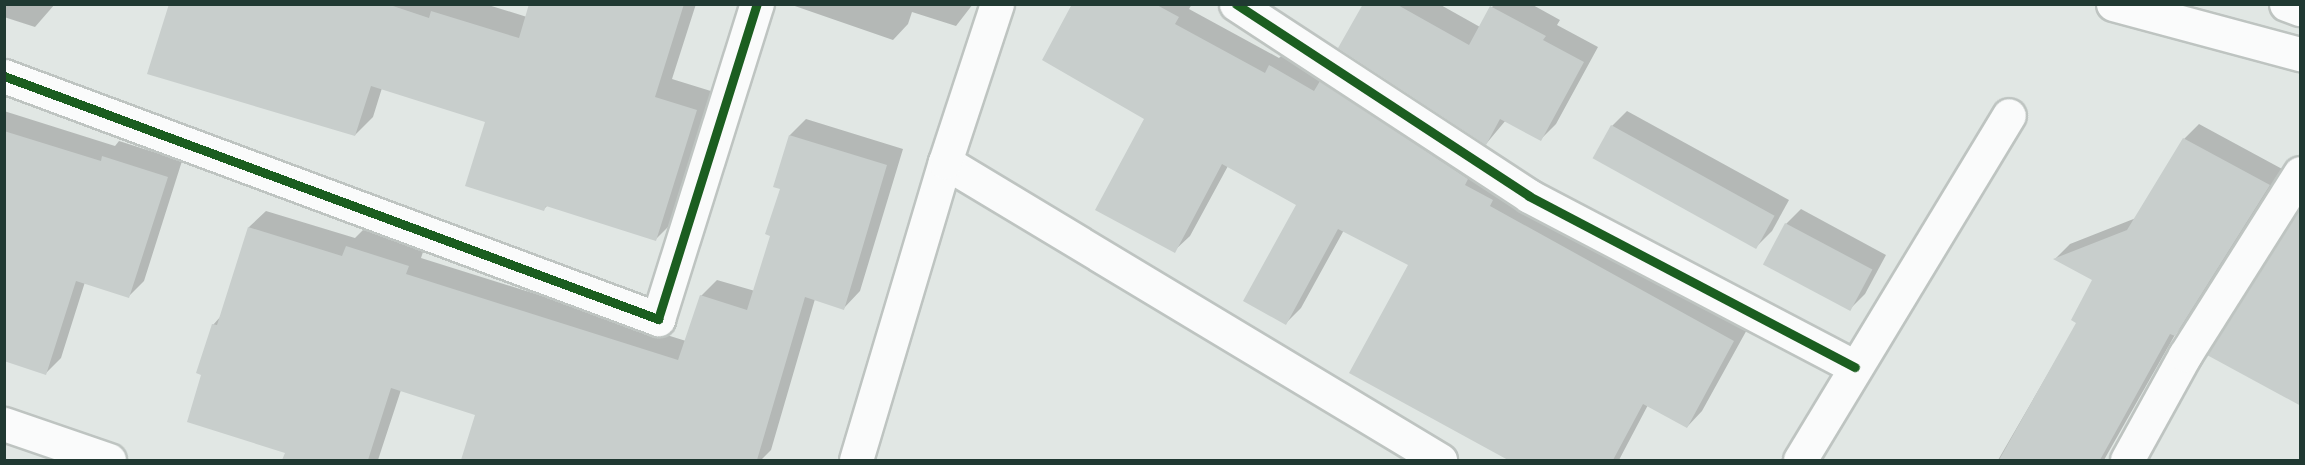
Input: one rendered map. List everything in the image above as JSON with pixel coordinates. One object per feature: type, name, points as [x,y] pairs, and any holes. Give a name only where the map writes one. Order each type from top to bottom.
[{"type":"street","points":[[4,76],[658,319],[757,4]]},
{"type":"street","points":[[856,460],[945,162],[998,4]]},
{"type":"street","points":[[1236,4],[1529,196],[1855,367]]},
{"type":"street","points":[[2114,4],[2301,54]]},
{"type":"street","points":[[2286,4],[2301,9]]},
{"type":"street","points":[[1800,460],[2009,115]]},
{"type":"street","points":[[945,162],[1440,460]]},
{"type":"street","points":[[2127,460],[2185,355],[2301,173]]},
{"type":"street","points":[[4,424],[56,452],[109,460]]},
{"type":"building","points":[[169,4],[387,4],[429,18],[431,11],[519,38],[529,4],[684,4],[655,97],[697,110],[656,241],[546,206],[544,211],[465,186],[485,122],[371,86],[355,136],[147,74]]},
{"type":"building","points":[[1072,4],[1155,4],[1179,17],[1175,24],[1265,73],[1269,65],[1314,91],[1320,81],[1468,179],[1465,185],[1493,200],[1490,206],[1734,341],[1687,428],[1643,404],[1613,460],[1508,460],[1349,373],[1408,265],[1338,229],[1286,325],[1243,301],[1296,205],[1222,164],[1175,253],[1095,210],[1144,119],[1042,60]]},
{"type":"building","points":[[1363,4],[1396,4],[1469,45],[1490,6],[1546,36],[1543,40],[1584,62],[1541,141],[1500,119],[1486,145],[1338,48]]},
{"type":"building","points":[[1611,125],[1775,216],[1756,249],[1593,158]]},
{"type":"building","points":[[4,131],[101,161],[102,156],[168,177],[129,298],[76,281],[46,375],[4,361]]},
{"type":"building","points":[[789,135],[887,165],[844,310],[805,297],[757,460],[461,460],[475,415],[391,388],[368,460],[282,460],[285,453],[187,422],[201,375],[196,373],[212,324],[217,325],[248,227],[342,256],[346,246],[409,266],[406,274],[678,360],[700,295],[747,310],[770,236],[765,234],[780,189],[773,187]]},
{"type":"building","points":[[2183,138],[2270,185],[2175,336],[2170,334],[2100,460],[1999,460],[2076,323],[2071,320],[2092,280],[2053,259],[2127,230]]},
{"type":"building","points":[[2301,207],[2301,406],[2207,355]]},
{"type":"building","points":[[1785,223],[1872,269],[1850,311],[1763,264]]},
{"type":"cycle path","points":[[4,76],[658,319],[757,4]]},
{"type":"cycle path","points":[[1236,4],[1529,196],[1855,367]]}]
